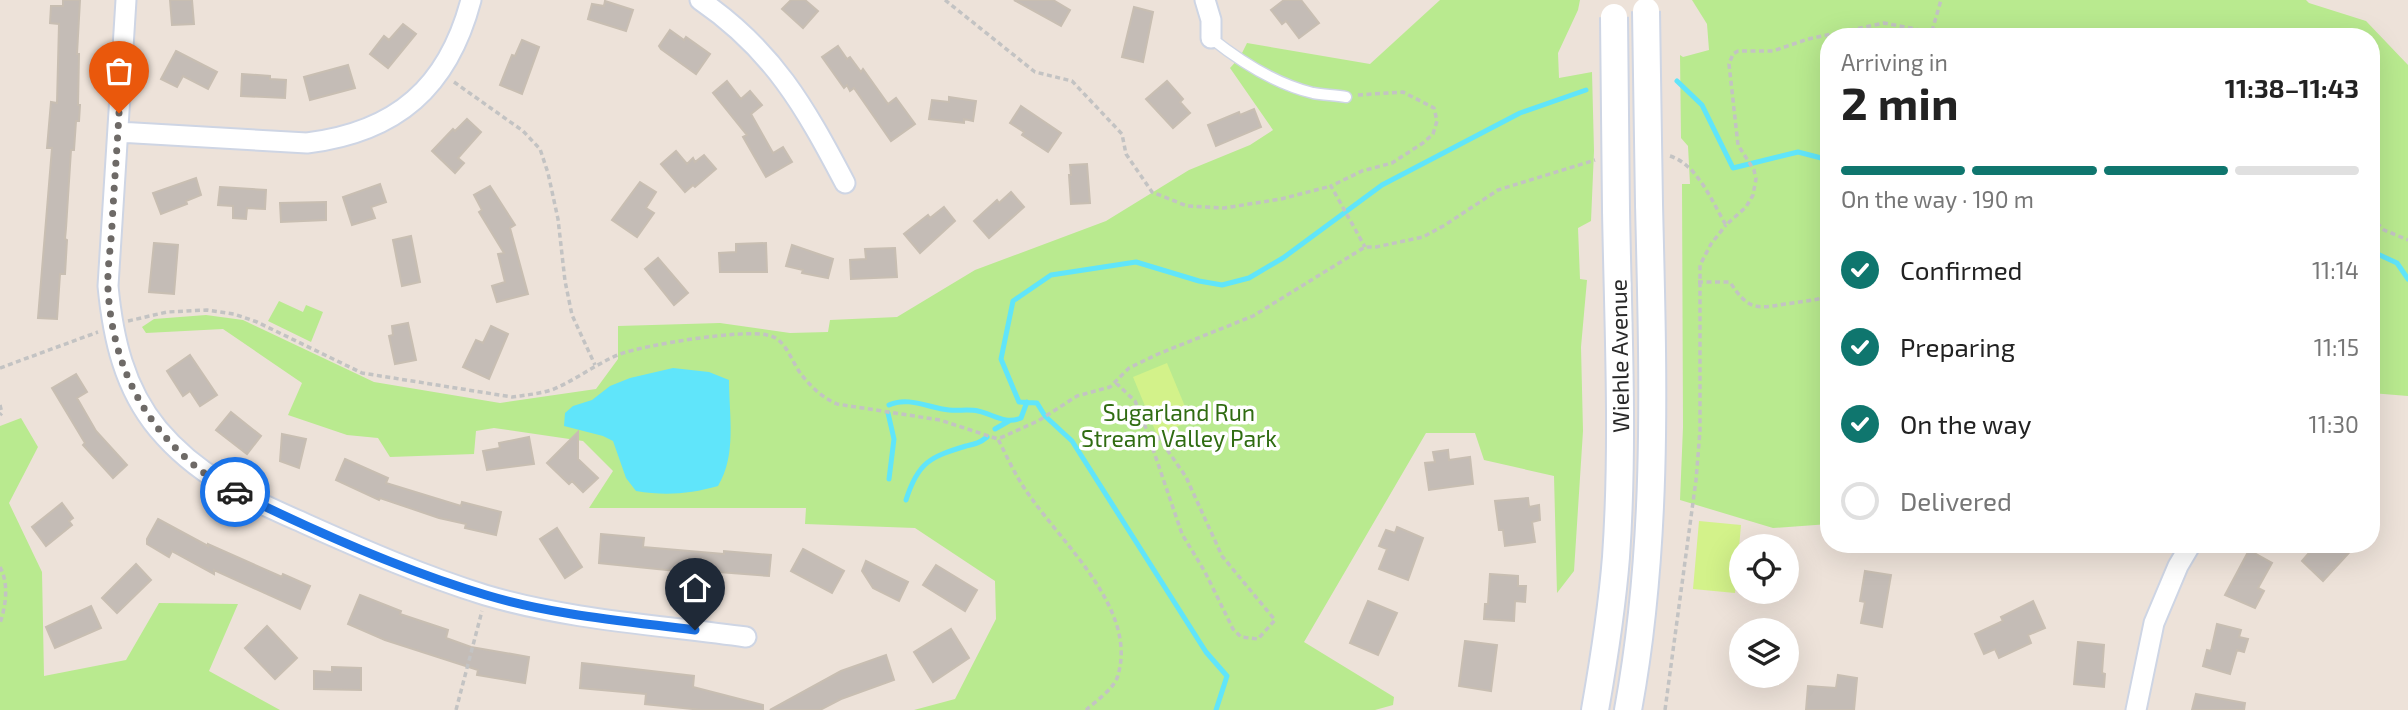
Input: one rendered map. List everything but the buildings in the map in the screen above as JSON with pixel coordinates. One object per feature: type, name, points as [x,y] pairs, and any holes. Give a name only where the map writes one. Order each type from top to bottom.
[{"type":"main road","name":"Wiehle Avenue","points":[[1628,710],[1641,628],[1652,491],[1646,6]]},
{"type":"main road","name":"Wiehle Avenue","points":[[1595,710],[1611,607],[1618,514],[1620,416],[1614,9]]},
{"type":"street","points":[[126,0],[108,286],[117,350],[126,375],[157,427],[179,452],[202,472],[246,498],[418,572],[486,595],[567,613],[746,637]]},
{"type":"street","points":[[118,132],[307,143],[362,132],[397,113],[426,89],[454,50],[471,0]]},
{"type":"street","points":[[700,0],[745,35],[772,63],[807,112],[845,183]]},
{"type":"street","points":[[1205,0],[1211,20],[1211,38]]},
{"type":"street","points":[[2136,710],[2154,622],[2186,553]]},
{"type":"lane","points":[[1211,38],[1242,62],[1280,80],[1313,93],[1346,97]]},
{"type":"path","points":[[945,0],[1035,72],[1072,81],[1122,134],[1126,154],[1152,192],[1187,206],[1224,208],[1281,199],[1331,186],[1362,171],[1392,163],[1433,134],[1437,121],[1434,108],[1403,92],[1346,97]]},
{"type":"path","points":[[1933,28],[1941,0]]},
{"type":"path","points":[[1860,28],[1884,23],[1914,28]]},
{"type":"path","points":[[1665,710],[1696,480],[1700,431],[1700,265],[1712,244],[1754,195],[1756,179],[1754,170],[1738,145],[1729,64],[1733,54],[1738,51],[1773,51],[1820,36]]},
{"type":"path","points":[[440,72],[523,131],[540,149],[558,219],[572,315],[596,365]]},
{"type":"path","points":[[1665,154],[1690,167],[1726,226]]},
{"type":"path","points":[[0,368],[113,326],[167,312],[207,310],[234,314],[257,323],[362,373],[512,397],[555,388],[623,353],[738,334],[769,335],[779,341],[800,373],[824,398],[837,404],[940,421],[998,439],[1038,421],[1077,396],[1110,387],[1129,368],[1158,354],[1254,316],[1365,247],[1423,237],[1498,190],[1602,158]]},
{"type":"path","points":[[1331,186],[1365,247]]},
{"type":"path","points":[[2380,226],[2408,240]]},
{"type":"path","points":[[1698,282],[1730,282],[1741,297],[1758,307],[1773,308],[1820,299]]},
{"type":"path","points":[[1116,382],[1135,401],[1182,534],[1205,572],[1233,629],[1241,637],[1258,639],[1275,620],[1222,556],[1186,477],[1157,435],[1147,431]]},
{"type":"path","points":[[0,405],[0,415]]},
{"type":"path","points":[[998,439],[1030,497],[1100,589],[1119,628],[1121,652],[1118,677],[1086,710]]},
{"type":"path","points":[[0,567],[5,575],[5,609],[0,623]]},
{"type":"path","points":[[456,710],[486,595]]},
{"type":"green space","name":"Sugarland Run Stream Valley Park","points":[[1440,0],[1580,0],[1558,53],[1559,78],[1592,72],[1594,151],[1591,221],[1578,228],[1580,279],[1587,280],[1581,347],[1583,431],[1574,571],[1557,593],[1554,476],[1484,460],[1475,433],[1426,433],[1304,642],[1394,697],[1393,705],[1375,710],[914,710],[955,699],[996,619],[995,581],[915,528],[805,524],[806,508],[589,508],[613,471],[583,441],[494,428],[476,431],[474,454],[390,457],[378,438],[347,435],[288,415],[302,383],[223,329],[146,333],[142,327],[154,319],[206,315],[243,320],[374,382],[500,403],[596,389],[618,359],[618,326],[720,323],[790,333],[828,332],[830,320],[897,317],[975,270],[1106,221],[1189,170],[1250,145],[1273,130],[1230,68],[1247,43],[1370,64]]},
{"type":"green space","points":[[1692,0],[2306,0],[2366,21],[2373,28],[1820,28],[1820,525],[1773,528],[1680,500],[1683,427],[1682,184],[1690,184],[1688,146],[1681,138],[1680,55],[1683,57],[1709,50],[1707,24]]},
{"type":"green space","points":[[2380,36],[2408,65],[2408,396],[2380,394]]},
{"type":"green space","points":[[279,301],[303,312],[306,305],[323,312],[311,342],[268,321]]},
{"type":"green space","points":[[1167,363],[1191,421],[1157,435],[1133,377]]},
{"type":"green space","points":[[21,418],[38,447],[9,503],[42,572],[44,676],[126,660],[159,603],[238,604],[209,671],[280,710],[0,710],[0,426]]},
{"type":"green space","points":[[1699,521],[1741,525],[1740,534],[1729,534],[1729,592],[1693,589]]},
{"type":"water","points":[[673,368],[709,372],[729,380],[731,434],[728,461],[718,486],[667,494],[636,491],[626,478],[613,441],[564,426],[565,413],[573,406],[592,400],[610,386],[630,378]]},
{"type":"waterway","points":[[1677,81],[1702,105],[1733,168],[1798,152],[1820,158]]},
{"type":"waterway","points":[[1216,710],[1227,676],[1206,652],[1072,441],[1045,416],[1037,403],[1019,402],[1001,359],[1013,301],[1051,275],[1136,262],[1222,285],[1249,278],[1283,258],[1382,185],[1520,113],[1586,90]]},
{"type":"waterway","points":[[2380,255],[2397,263],[2408,279]]},
{"type":"waterway","points":[[889,405],[911,402],[949,410],[978,411],[1015,420],[1021,418],[1027,402]]},
{"type":"waterway","points":[[888,413],[894,439],[889,479]]},
{"type":"waterway","points":[[995,429],[1009,421]]},
{"type":"waterway","points":[[906,500],[915,477],[927,463],[987,437]]},
{"type":"way so far","points":[[119,113],[108,286],[117,350],[126,375],[157,427],[179,452],[202,472],[235,492]]},
{"type":"route","points":[[235,492],[354,546],[418,572],[486,595],[567,613],[695,630]]}]
